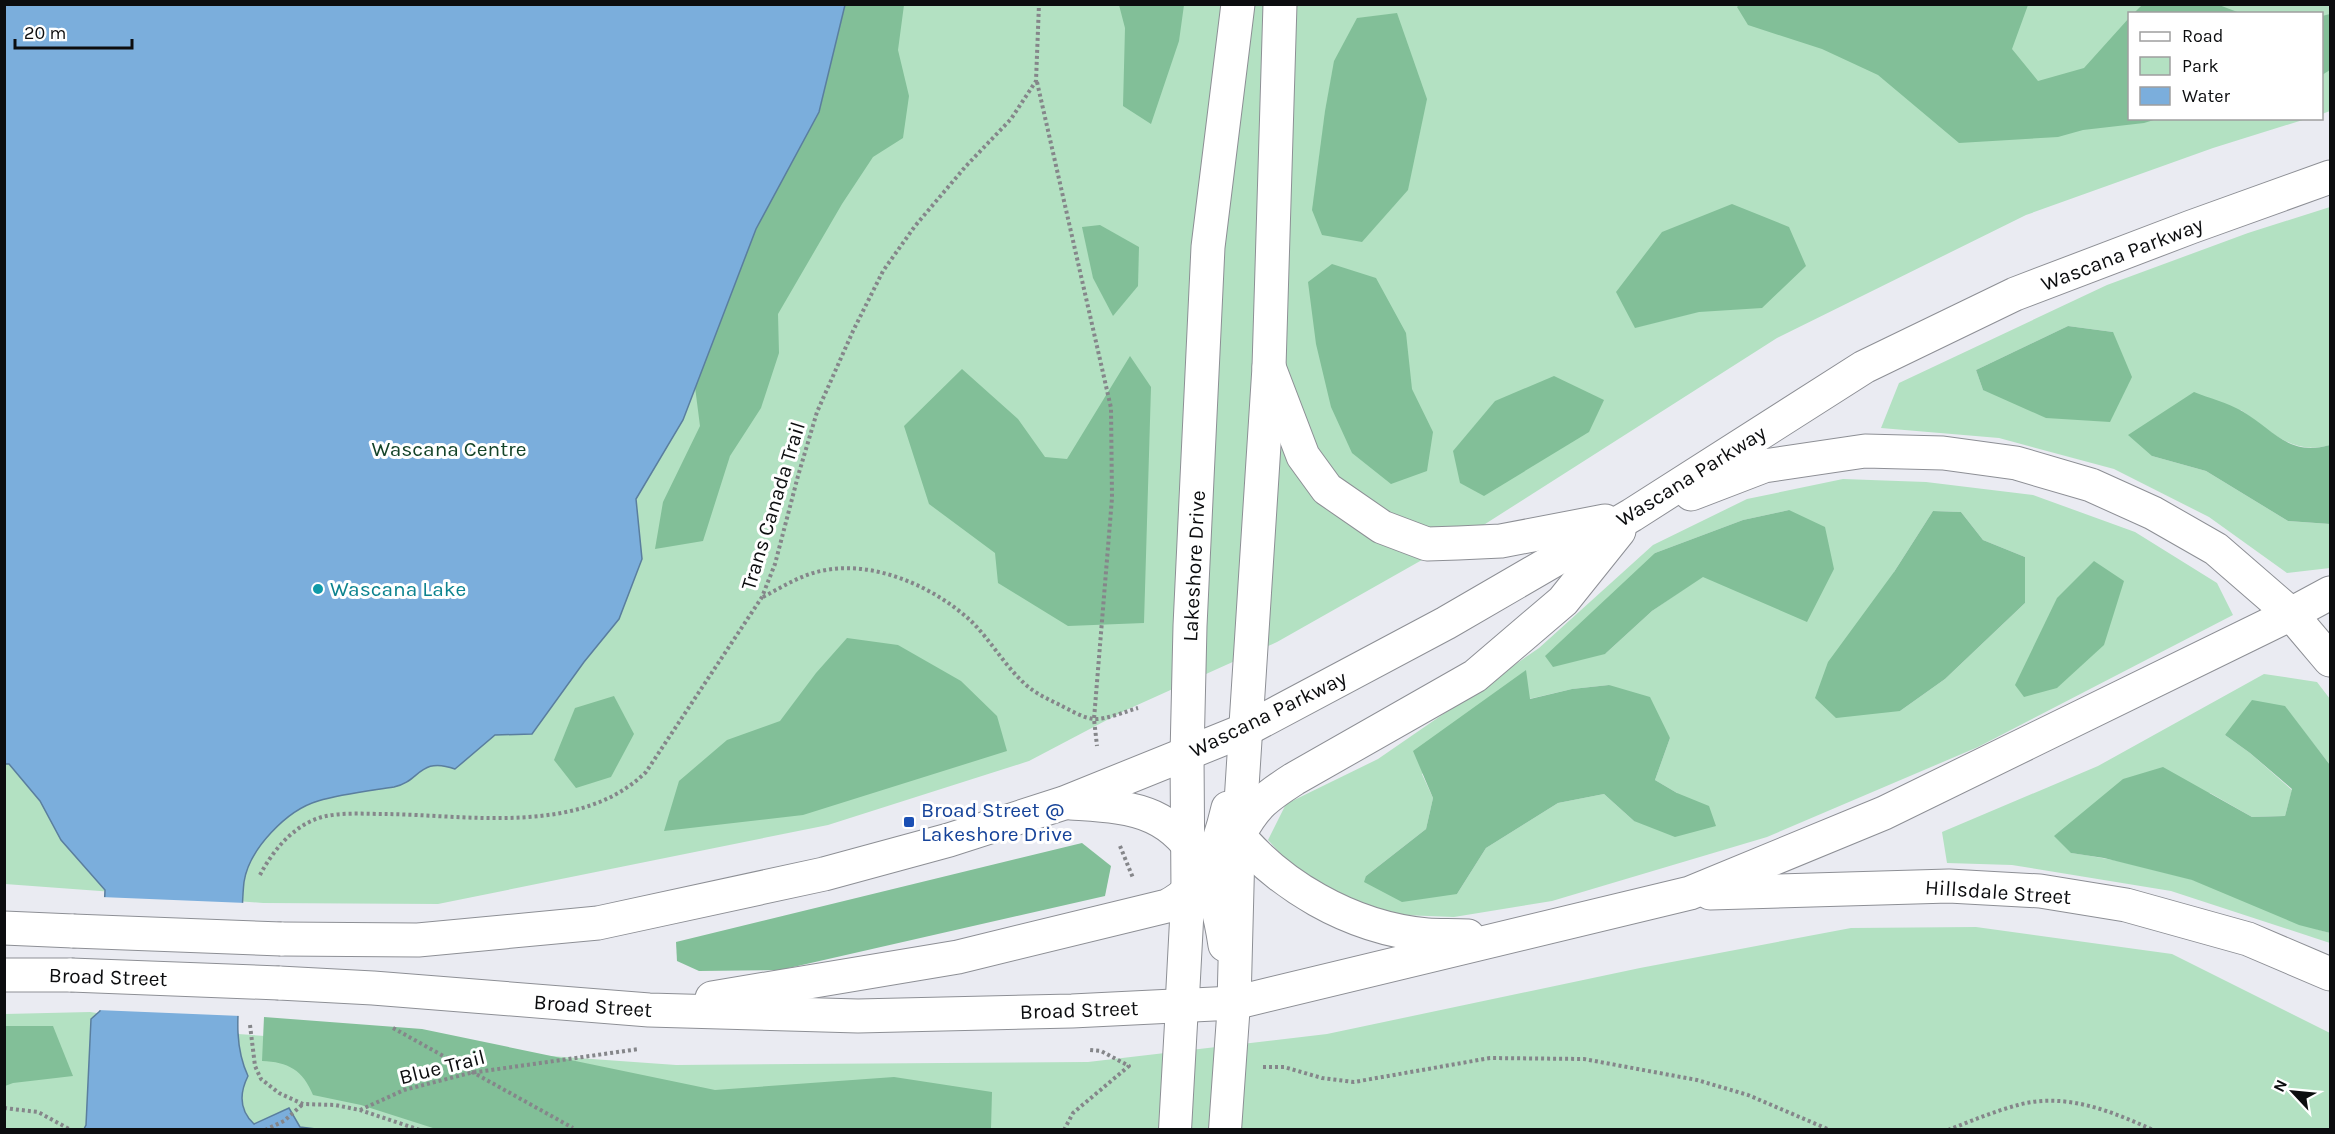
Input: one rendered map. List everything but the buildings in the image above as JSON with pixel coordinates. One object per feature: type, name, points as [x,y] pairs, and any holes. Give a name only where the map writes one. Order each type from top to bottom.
[{"type":"main road","name":"Lakeshore Drive","points":[[1202,887],[1188,843],[1187,755],[1190,626],[1208,247],[1238,4]]},
{"type":"main road","points":[[1234,1003],[1232,828],[1245,730],[1269,367],[1280,4]]},
{"type":"main road","name":"Wascana Parkway","points":[[1064,803],[1245,730],[1446,623],[1632,515],[1864,367],[2004,299],[2191,227],[2331,177]]},
{"type":"main road","points":[[1269,367],[1303,456],[1327,489],[1382,527],[1427,543],[1501,541],[1632,515],[1764,466],[1865,451],[1943,453],[2016,463],[2091,485],[2152,513],[2216,549],[2291,614],[2331,660]]},
{"type":"main road","points":[[1632,515],[1563,601],[1475,676],[1294,779],[1265,798],[1232,828],[1202,887],[1195,946],[1182,1006],[1234,1003],[1690,893],[1884,813],[2331,593]]},
{"type":"main road","points":[[1187,755],[1205,790],[1232,828],[1266,864],[1300,890],[1341,911],[1386,927],[1426,935],[1510,937]]},
{"type":"main road","points":[[4,928],[281,939],[418,940],[598,923],[824,874],[949,840],[1064,803],[1112,806],[1153,817],[1175,831],[1188,843]]},
{"type":"main road","name":"Hillsdale Street","points":[[1690,893],[1949,886],[2040,891],[2126,905],[2248,939],[2331,974]]},
{"type":"main road","points":[[1202,887],[1222,928],[1234,1003]]},
{"type":"main road","points":[[649,1011],[745,992],[958,957],[1167,906],[1202,887]]},
{"type":"main road","name":"Broad Street","points":[[4,975],[71,975],[373,988],[649,1011],[858,1016],[1182,1006]]},
{"type":"street","points":[[1225,1130],[1234,1003]]},
{"type":"street","points":[[1175,1130],[1182,1006]]},
{"type":"path","points":[[1039,4],[1036,81],[1111,408],[1112,498],[1094,719],[1097,746]]},
{"type":"path","name":"Trans Canada Trail","points":[[260,875],[270,857],[285,840],[302,826],[322,817],[357,814],[484,818],[547,814],[584,808],[619,794],[635,783],[657,758],[762,597],[775,564],[798,476],[818,412],[853,330],[883,272],[915,226],[1011,118],[1036,81]]},
{"type":"path","points":[[762,597],[795,580],[822,570],[871,570],[895,576],[915,584],[946,602],[972,622],[1024,684],[1040,695],[1094,719],[1138,708]]},
{"type":"path","points":[[1119,843],[1134,881]]},
{"type":"path","points":[[373,988],[380,1021],[470,1073],[531,1103],[571,1129],[616,1130]]},
{"type":"path","points":[[250,1025],[252,1053],[261,1079],[279,1093],[303,1104],[335,1105],[360,1110],[420,1130]]},
{"type":"path","name":"Blue Trail","points":[[360,1110],[404,1090],[470,1073],[636,1048]]},
{"type":"path","points":[[1262,1066],[1284,1067],[1322,1078],[1354,1082],[1490,1058],[1584,1059],[1697,1080],[1748,1095],[1830,1130]]},
{"type":"path","points":[[1064,1130],[1073,1113],[1129,1066]]},
{"type":"path","points":[[1948,1130],[2020,1104],[2053,1100],[2079,1103],[2117,1114],[2153,1130]]},
{"type":"path","points":[[265,1130],[284,1121],[303,1104]]},
{"type":"path","points":[[4,1108],[38,1112],[71,1129]]},
{"type":"green space","name":"Wascana Centre","points":[[2330,4],[2330,111],[2323,114],[2323,12],[2128,12],[2128,120],[2303,120],[2213,148],[2026,215],[1777,338],[1482,526],[1277,642],[1124,711],[1029,761],[828,825],[438,904],[263,903],[5,884],[4,5]]},
{"type":"green space","points":[[845,5],[904,5],[898,50],[909,96],[903,138],[873,157],[842,204],[778,314],[779,353],[761,408],[730,456],[703,541],[655,549],[663,502],[700,426],[695,387],[756,229],[819,112]]},
{"type":"green space","points":[[1119,5],[1184,5],[1179,41],[1151,124],[1123,106],[1125,28]]},
{"type":"green space","points":[[1739,5],[2028,5],[2012,49],[2038,81],[2084,68],[2128,19],[2128,120],[2154,120],[2083,130],[2058,137],[1959,143],[1878,75],[1822,49],[1748,25],[1737,7]]},
{"type":"green space","points":[[2219,5],[2237,12],[2135,12],[2141,6]]},
{"type":"green space","points":[[1397,13],[1427,99],[1408,190],[1362,242],[1322,235],[1312,210],[1334,61],[1357,18]]},
{"type":"green space","points":[[2330,14],[2330,70],[2323,74],[2323,16]]},
{"type":"green space","points":[[1732,204],[1789,227],[1806,266],[1762,308],[1699,312],[1635,328],[1616,292],[1662,232]]},
{"type":"green space","points":[[2330,207],[2330,445],[2317,448],[2305,447],[2282,440],[2241,410],[2152,456],[2206,471],[2288,521],[2330,524],[2330,568],[2287,573],[2209,517],[2114,469],[1999,438],[1881,428],[1899,383],[2107,285],[2248,233]],"holes":[[[2068,326],[2113,332],[1983,390],[1976,370]]]},
{"type":"green space","points":[[1100,225],[1139,247],[1138,286],[1113,316],[1093,278],[1082,227]]},
{"type":"green space","points":[[1332,264],[1376,278],[1406,333],[1412,389],[1433,432],[1427,471],[1391,484],[1352,453],[1331,407],[1316,344],[1308,282]]},
{"type":"green space","points":[[2068,326],[2113,332],[2132,377],[2110,422],[2046,418],[1983,390],[1976,370]]},
{"type":"green space","points":[[1130,356],[1151,387],[1144,623],[1068,626],[998,583],[995,553],[929,504],[904,426],[962,369],[1018,419],[1045,457],[1067,459]]},
{"type":"green space","points":[[1554,376],[1604,400],[1589,432],[1484,496],[1460,483],[1453,451],[1495,401]]},
{"type":"green space","points":[[2194,392],[2242,411],[2293,445],[2316,448],[2330,445],[2330,524],[2288,521],[2206,471],[2152,456],[2128,435]]},
{"type":"green space","points":[[1843,479],[1926,482],[2033,495],[2135,532],[2217,583],[2233,615],[1978,747],[1767,837],[1552,901],[1454,917],[1377,914],[1311,886],[1268,840],[1286,804],[1378,759],[1539,648],[1653,545],[1747,499]],"holes":[[[1789,510],[1745,594],[1703,576],[1652,611],[1605,654],[1655,553],[1743,520]],[[1933,511],[1961,512],[1983,540],[2025,557],[2025,603],[1945,679],[1900,711],[1894,572]],[[1525,671],[1529,699],[1572,689],[1609,685],[1670,738],[1655,780],[1677,793],[1634,821],[1604,794],[1558,803],[1486,848],[1457,894],[1366,876],[1426,829],[1433,798],[1422,774]]]},
{"type":"green space","points":[[1789,510],[1825,527],[1834,569],[1807,622],[1703,577],[1652,611],[1605,654],[1553,667],[1545,656],[1655,553],[1743,520]]},
{"type":"green space","points":[[1933,511],[1961,512],[1983,540],[2025,557],[2025,603],[1945,679],[1900,711],[1836,718],[1815,698],[1828,662],[1894,572]]},
{"type":"green space","points":[[2094,561],[2124,581],[2104,645],[2057,688],[2024,697],[2015,685],[2057,598]]},
{"type":"green space","points":[[847,638],[898,645],[961,681],[997,716],[1007,751],[803,815],[664,831],[679,781],[727,740],[780,721],[816,673]]},
{"type":"green space","points":[[1526,670],[1530,699],[1572,689],[1609,685],[1650,697],[1670,738],[1655,780],[1677,793],[1709,806],[1716,826],[1675,837],[1634,821],[1604,794],[1558,803],[1486,848],[1457,894],[1402,902],[1364,882],[1366,876],[1426,829],[1433,798],[1413,751]]},
{"type":"green space","points":[[2264,674],[2317,682],[2330,699],[2330,765],[2284,706],[2225,735],[2250,753],[2292,790],[2285,816],[2252,817],[2210,793],[2071,853],[2133,864],[2193,880],[2312,928],[2330,933],[2330,943],[2171,891],[2012,865],[1947,863],[1942,832],[2098,766]]},
{"type":"green space","points":[[614,696],[634,734],[611,777],[576,788],[554,760],[575,708]]},
{"type":"green space","points":[[2252,700],[2285,706],[2330,765],[2330,933],[2299,925],[2192,880],[2104,858],[2071,853],[2054,836],[2123,779],[2163,767],[2252,817],[2285,816],[2292,789],[2225,735]]},
{"type":"green space","points":[[1082,843],[1111,866],[1105,896],[780,970],[699,971],[677,961],[676,942]]},
{"type":"green space","points":[[1976,927],[2172,954],[2330,1033],[2330,1130],[5,1130],[5,1014],[90,1012],[238,1034],[676,1065],[1088,1062],[1327,1034],[1640,968],[1851,928]]},
{"type":"green space","points":[[264,1017],[422,1029],[715,1090],[894,1077],[992,1092],[991,1129],[436,1129],[361,1105],[313,1095],[304,1079],[294,1069],[280,1063],[262,1061]]},
{"type":"green space","points":[[5,1026],[53,1026],[73,1076],[13,1083],[5,1086]]},
{"type":"water","name":"Wascana Lake","points":[[5,5],[845,5],[819,112],[756,229],[683,420],[636,499],[642,559],[619,619],[584,662],[532,734],[495,735],[455,769],[434,766],[394,787],[336,796],[306,806],[271,832],[261,844],[247,869],[242,903],[238,1023],[240,1050],[248,1076],[242,1095],[243,1107],[254,1124],[289,1108],[300,1127],[316,1129],[84,1129],[91,1019],[100,1011],[105,890],[61,840],[40,801],[9,764],[5,764]]},
{"type":"pier","points":[[101,897],[246,903],[241,1016],[97,1010]]},
{"type":"place","name":"Wascana Lake","points":[[318,589]]},
{"type":"place","name":"Broad Street @ Lakeshore Drive","points":[[909,822]]}]
